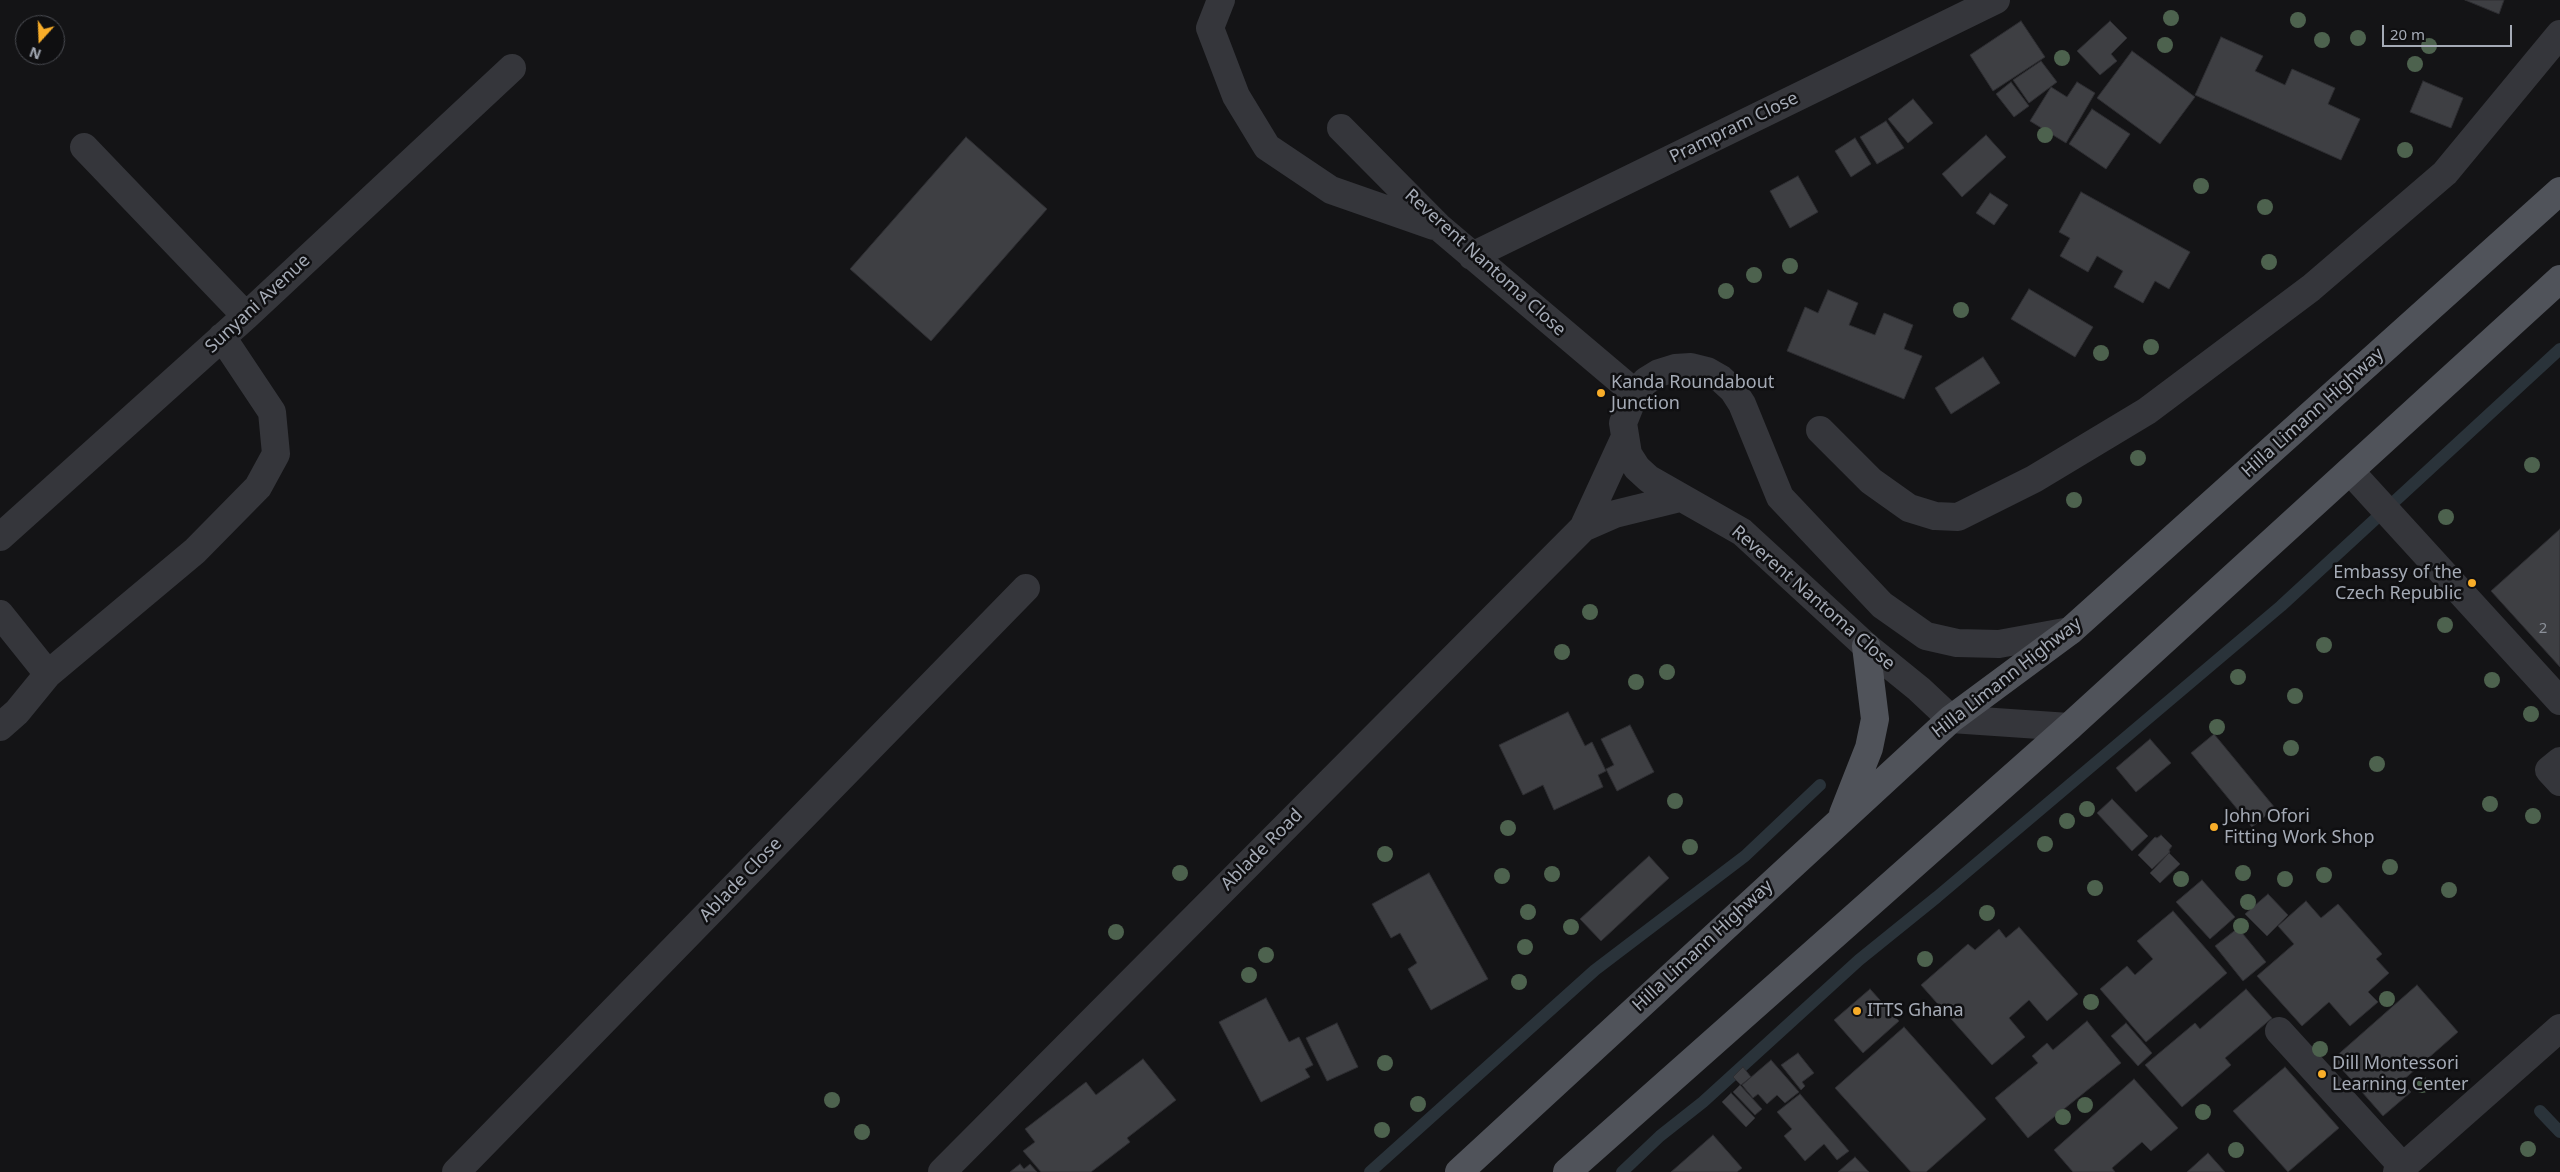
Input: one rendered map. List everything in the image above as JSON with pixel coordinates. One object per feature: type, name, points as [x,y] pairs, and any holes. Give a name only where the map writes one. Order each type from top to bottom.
[{"type":"main road","name":"Hilla Limann Highway","points":[[1459,1172],[1951,719],[2070,631],[2560,190]]},
{"type":"main road","points":[[1567,1172],[2068,727],[2560,279]]},
{"type":"main road","points":[[1842,818],[1868,748],[1875,718],[1866,646]]},
{"type":"street","points":[[1221,0],[1210,28],[1236,96],[1268,147],[1331,190],[1440,228]]},
{"type":"street","name":"Prampram Close","points":[[1472,256],[1996,0]]},
{"type":"street","points":[[1820,430],[1871,481],[1908,508],[1935,516],[1958,516],[2034,479],[2147,411],[2312,288],[2445,173],[2560,34]]},
{"type":"street","name":"Sunyani Avenue","points":[[0,536],[246,316],[512,68]]},
{"type":"street","name":"Reverent Nantoma Close","points":[[1342,128],[1440,228],[1635,393]]},
{"type":"street","points":[[84,147],[246,316]]},
{"type":"street","points":[[0,727],[17,712],[48,674],[195,551],[258,486],[276,454],[272,412],[222,337]]},
{"type":"street","name":"Reverent Nantoma Close","points":[[1951,719],[1919,689],[1866,646],[1742,532],[1680,498],[1649,479],[1637,468],[1628,454],[1624,439],[1623,423],[1635,393],[1646,381],[1659,373],[1675,368],[1707,371],[1721,379],[1733,390],[1742,404],[1780,497],[1882,605],[1926,636],[1957,643],[1999,644],[2070,631]]},
{"type":"street","name":"Ablade Road","points":[[942,1172],[1583,528],[1624,439]]},
{"type":"street","points":[[2350,471],[2560,701]]},
{"type":"street","name":"Ablade Road","points":[[1583,528],[1616,514],[1680,498]]},
{"type":"street","name":"Ablade Close","points":[[456,1172],[1026,588]]},
{"type":"street","points":[[0,614],[48,674]]},
{"type":"street","points":[[1951,719],[2068,727]]},
{"type":"street","points":[[2560,760],[2549,770],[2560,782]]},
{"type":"street","points":[[2279,1031],[2400,1169],[2560,1028]]},
{"type":"building","points":[[2465,0],[2504,0],[2499,14]]},
{"type":"building","points":[[2021,21],[2045,57],[1993,91],[1970,55]]},
{"type":"building","points":[[2110,21],[2127,38],[2111,54],[2117,61],[2100,75],[2077,51]]},
{"type":"building","points":[[2221,37],[2263,56],[2255,71],[2285,85],[2292,69],[2335,88],[2328,104],[2360,119],[2341,160],[2195,95]]},
{"type":"building","points":[[2132,51],[2195,97],[2160,144],[2097,98]]},
{"type":"building","points":[[2041,61],[2057,82],[2029,103],[2013,80]]},
{"type":"building","points":[[2423,81],[2463,98],[2451,128],[2410,112]]},
{"type":"building","points":[[2011,82],[2029,106],[2014,117],[1996,94]]},
{"type":"building","points":[[2077,82],[2095,93],[2066,143],[2030,121],[2051,87],[2067,97]]},
{"type":"building","points":[[1913,99],[1933,123],[1908,143],[1888,119]]},
{"type":"building","points":[[2092,109],[2130,134],[2106,169],[2069,144]]},
{"type":"building","points":[[1886,121],[1904,148],[1877,164],[1860,137]]},
{"type":"building","points":[[1986,135],[2006,157],[1962,197],[1942,174]]},
{"type":"building","points":[[966,137],[1047,209],[931,341],[850,269]]},
{"type":"building","points":[[1855,138],[1871,164],[1851,177],[1835,151]]},
{"type":"building","points":[[1798,176],[1818,212],[1790,228],[1770,191]]},
{"type":"building","points":[[2081,192],[2190,252],[2169,289],[2155,281],[2143,303],[2114,287],[2123,271],[2097,256],[2088,272],[2060,256],[2070,238],[2059,232]]},
{"type":"building","points":[[1990,193],[2008,205],[1994,225],[1976,213]]},
{"type":"building","points":[[2029,289],[2093,327],[2075,357],[2011,319]]},
{"type":"building","points":[[1828,290],[1858,303],[1849,325],[1875,335],[1884,313],[1913,325],[1904,349],[1922,356],[1904,399],[1787,351],[1805,307],[1818,313]]},
{"type":"building","points":[[1983,357],[2000,383],[1951,414],[1935,388]]},
{"type":"building","points":[[2560,529],[2560,667],[2491,591]]},
{"type":"building","points":[[1568,712],[1585,746],[1592,742],[1606,771],[1598,775],[1603,787],[1554,810],[1543,785],[1523,795],[1499,745]]},
{"type":"building","points":[[1630,725],[1654,772],[1617,791],[1606,769],[1614,765],[1601,739]]},
{"type":"building","points":[[2214,734],[2275,808],[2252,827],[2191,753]]},
{"type":"building","points":[[2150,739],[2171,763],[2136,792],[2116,768]]},
{"type":"building","points":[[2112,799],[2148,836],[2132,851],[2097,813]]},
{"type":"building","points":[[2161,835],[2172,846],[2169,850],[2170,852],[2152,869],[2138,855],[2155,837],[2157,838]]},
{"type":"building","points":[[2169,853],[2180,864],[2160,883],[2150,873]]},
{"type":"building","points":[[1649,856],[1669,878],[1601,941],[1580,919]]},
{"type":"building","points":[[1429,873],[1488,979],[1431,1010],[1408,969],[1417,963],[1400,933],[1391,938],[1372,904]]},
{"type":"building","points":[[2202,880],[2235,917],[2210,939],[2176,902]]},
{"type":"building","points":[[2268,894],[2288,915],[2267,936],[2245,914]]},
{"type":"building","points":[[2306,901],[2321,918],[2338,904],[2382,954],[2376,959],[2389,973],[2368,992],[2378,1002],[2350,1026],[2329,1002],[2302,1026],[2257,976],[2294,944],[2278,926]]},
{"type":"building","points":[[2173,911],[2227,973],[2146,1042],[2100,989],[2127,966],[2135,975],[2153,959],[2137,941]]},
{"type":"building","points":[[2019,927],[2078,994],[2047,1021],[2029,1000],[2009,1018],[2025,1037],[1992,1065],[1921,985],[1968,944],[1975,950],[1999,929],[2006,938]]},
{"type":"building","points":[[2238,928],[2266,962],[2243,981],[2215,946]]},
{"type":"building","points":[[2417,985],[2458,1032],[2401,1082],[2411,1092],[2383,1116],[2333,1059]]},
{"type":"building","points":[[1870,989],[1899,1021],[1863,1053],[1834,1020]]},
{"type":"building","points":[[2246,989],[2272,1018],[2225,1058],[2231,1065],[2182,1107],[2145,1065],[2195,1023],[2200,1029]]},
{"type":"building","points":[[1266,998],[1289,1042],[1299,1037],[1313,1065],[1305,1069],[1310,1077],[1261,1102],[1219,1022]]},
{"type":"building","points":[[2087,1021],[2121,1063],[2028,1138],[1995,1098],[2038,1063],[2032,1056],[2047,1043],[2053,1050]]},
{"type":"building","points":[[1337,1023],[1358,1067],[1327,1081],[1306,1038]]},
{"type":"building","points":[[2126,1023],[2152,1053],[2138,1066],[2111,1036]]},
{"type":"building","points":[[1904,1027],[1986,1119],[1926,1172],[1911,1172],[1835,1088]]},
{"type":"building","points":[[1798,1053],[1814,1073],[1802,1082],[1805,1086],[1801,1090],[1781,1065]]},
{"type":"building","points":[[1143,1059],[1176,1100],[1127,1138],[1130,1142],[1091,1172],[1041,1172],[1023,1151],[1035,1142],[1025,1129],[1086,1082],[1096,1095]]},
{"type":"building","points":[[1771,1060],[1799,1092],[1785,1103],[1777,1095],[1767,1104],[1758,1094],[1753,1098],[1742,1085]]},
{"type":"building","points":[[1743,1067],[1751,1077],[1741,1085],[1733,1077]]},
{"type":"building","points":[[2285,1067],[2339,1128],[2288,1172],[2233,1111]]},
{"type":"building","points":[[2134,1079],[2178,1128],[2151,1151],[2142,1142],[2112,1168],[2115,1172],[2073,1172],[2054,1150]]},
{"type":"building","points":[[1740,1085],[1762,1109],[1755,1115],[1733,1092]]},
{"type":"building","points":[[1731,1093],[1755,1118],[1746,1127],[1722,1102]]},
{"type":"building","points":[[1800,1094],[1849,1151],[1837,1160],[1824,1144],[1805,1161],[1784,1136],[1792,1129],[1777,1112]]},
{"type":"building","points":[[1713,1135],[1742,1168],[1737,1172],[1671,1172]]},
{"type":"building","points":[[2208,1153],[2225,1172],[2187,1172]]},
{"type":"building","points":[[1855,1157],[1869,1172],[1838,1172]]},
{"type":"building","points":[[1020,1164],[1024,1169],[1030,1164],[1037,1172],[1010,1172]]},
{"type":"waterway","points":[[1622,1172],[1660,1136],[1703,1102],[1859,960],[1937,897],[2281,606],[2560,349]]},
{"type":"waterway","points":[[1370,1172],[1595,970],[1745,856],[1820,785]]},
{"type":"waterway","points":[[2540,1111],[2560,1132]]},
{"type":"place","name":"Kanda Roundabout Junction","points":[[1601,393]]},
{"type":"place","name":"Embassy of the Czech Republic","points":[[2472,583]]},
{"type":"place","name":"John Ofori Fitting Work Shop","points":[[2214,827]]},
{"type":"place","name":"ITTS Ghana","points":[[1857,1011]]},
{"type":"place","name":"Dill Montessori Learning Center","points":[[2322,1074]]}]
